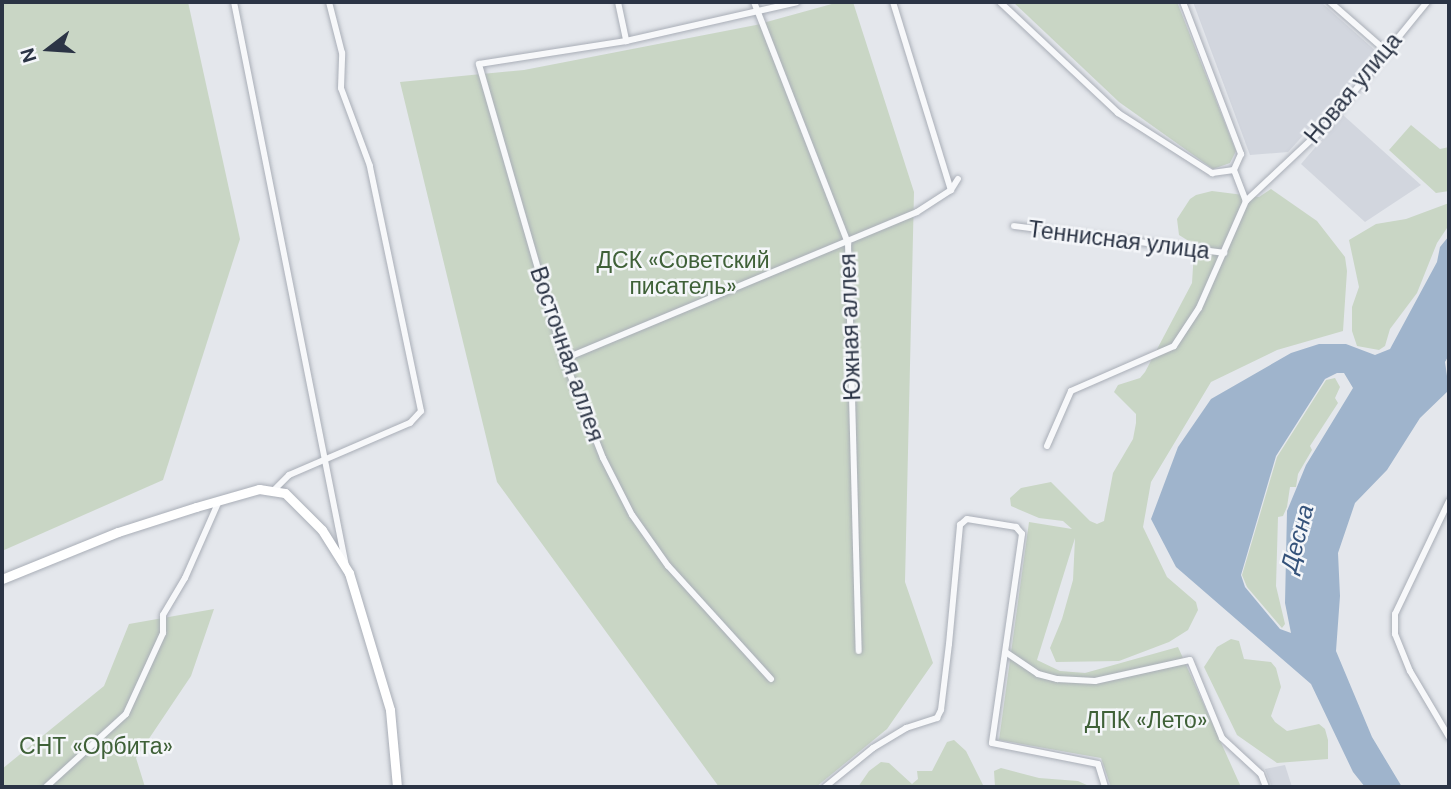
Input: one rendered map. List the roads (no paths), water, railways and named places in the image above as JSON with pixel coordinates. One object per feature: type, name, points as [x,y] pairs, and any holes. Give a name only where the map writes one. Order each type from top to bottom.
[{"type":"street","points":[[234,2],[346,568],[390,710],[397,787]]},
{"type":"street","points":[[275,489],[289,475],[410,423],[421,411],[370,166],[341,89],[342,53],[329,2]]},
{"type":"street","points":[[618,2],[626,41],[759,16],[797,2]]},
{"type":"street","name":"Южная аллея","points":[[754,2],[848,243],[859,651]]},
{"type":"street","points":[[893,2],[951,190]]},
{"type":"street","points":[[1000,2],[1118,113],[1212,173],[1234,170]]},
{"type":"street","points":[[1047,446],[1071,391],[1174,346],[1199,307],[1246,201],[1234,170],[1241,154],[1183,2]]},
{"type":"street","points":[[1330,2],[1385,50]]},
{"type":"street","name":"Новая улица","points":[[1246,201],[1326,126],[1385,50],[1427,2]]},
{"type":"street","name":"Восточная аллея","points":[[626,41],[479,64],[564,359],[603,458],[632,515],[676,575],[771,679]]},
{"type":"street","points":[[564,359],[917,212],[951,190],[958,179]]},
{"type":"street","name":"Теннисная улица","points":[[1014,226],[1224,253]]},
{"type":"street","points":[[2,579],[118,532],[259,489],[275,489],[294,500],[322,530],[346,568]]},
{"type":"street","points":[[46,787],[126,714],[163,633],[163,615],[185,578],[219,500]]},
{"type":"street","points":[[1449,501],[1395,614],[1395,634],[1410,671],[1449,737]]},
{"type":"street","points":[[825,787],[873,748],[906,728],[937,718],[960,525],[967,519],[1016,527],[1022,534],[992,743],[999,747],[1098,764],[1105,787]]},
{"type":"street","points":[[1007,653],[1038,674],[1069,680],[1094,681],[1190,660],[1222,738],[1261,774],[1266,787]]},
{"type":"water","name":"Десна","points":[[1449,236],[1449,355],[1445,362],[1449,390],[1420,418],[1387,470],[1355,503],[1338,553],[1340,596],[1336,651],[1372,737],[1402,787],[1365,787],[1353,772],[1311,684],[1176,567],[1151,519],[1178,447],[1211,399],[1291,353],[1319,344],[1346,344],[1375,355],[1390,349],[1437,262],[1440,247]],"holes":[[[1337,373],[1344,373],[1353,388],[1306,465],[1287,511],[1285,603],[1291,633],[1280,629],[1245,587],[1241,575],[1276,456],[1325,379]]]},
{"type":"park label","name":"ДСК «Советский писатель»","points":[[683,273]]},
{"type":"park label","name":"ДПК «Лето»","points":[[1146,720]]},
{"type":"park label","name":"СНТ «Орбита»","points":[[96,746]]}]
